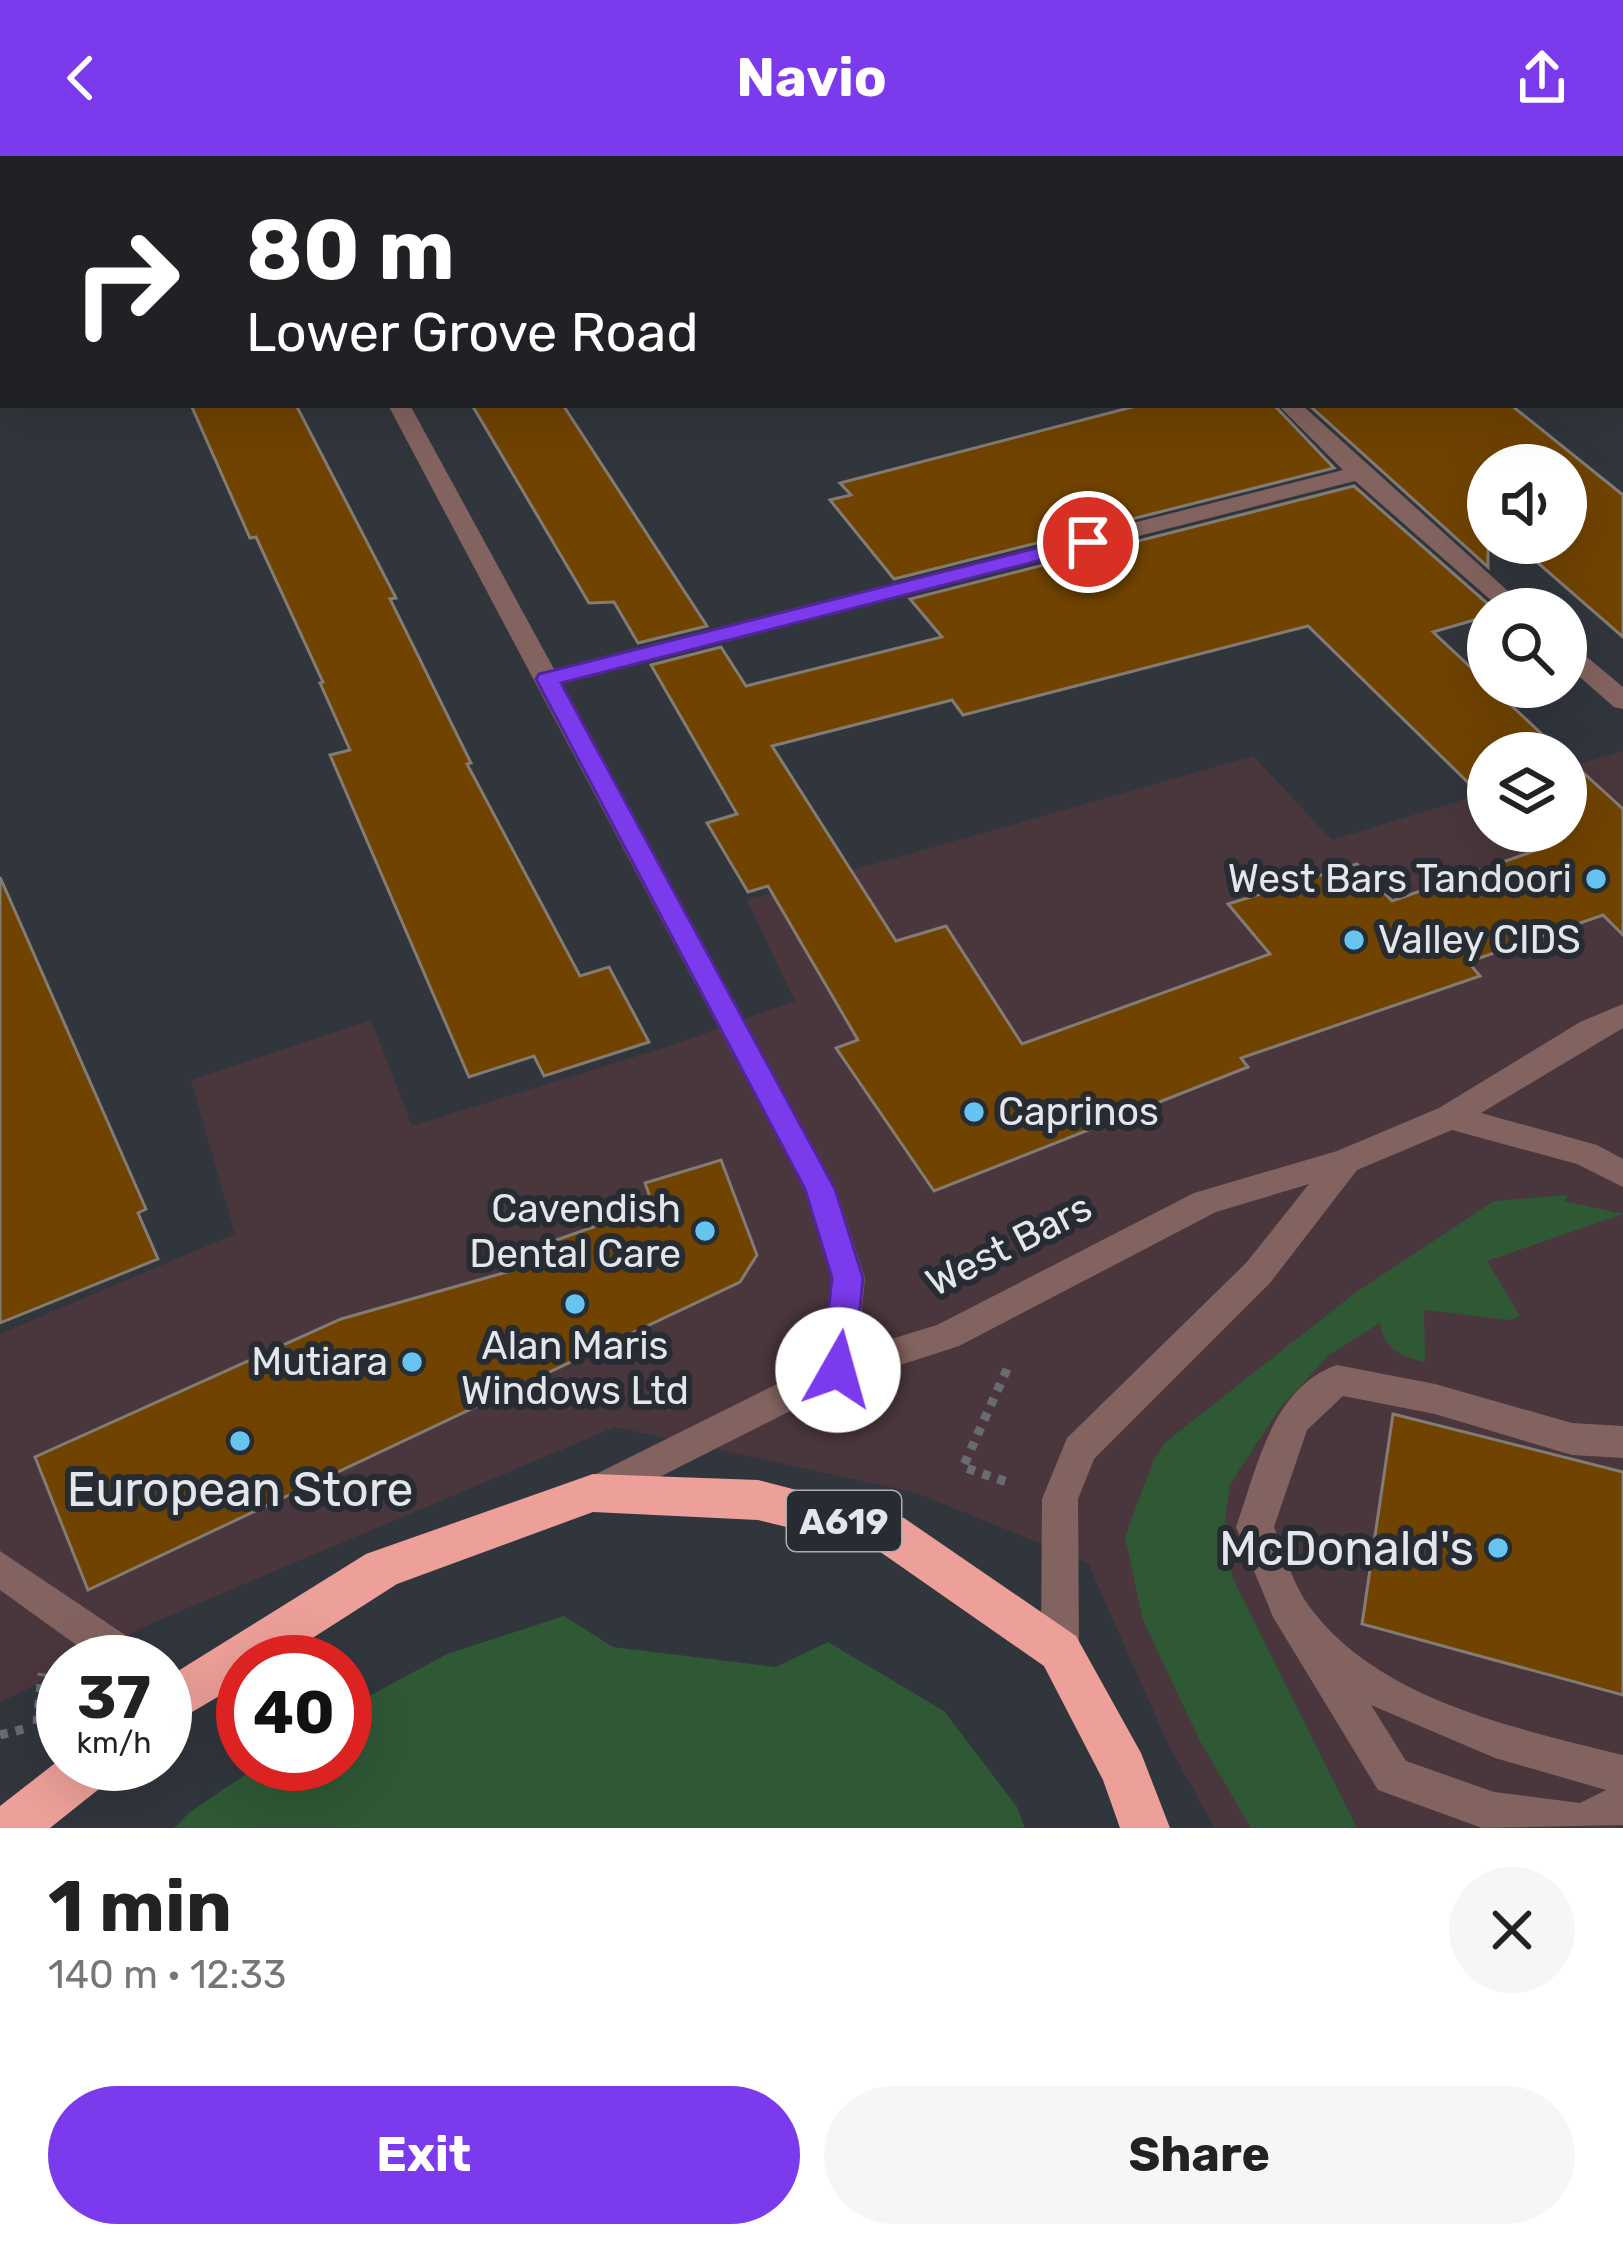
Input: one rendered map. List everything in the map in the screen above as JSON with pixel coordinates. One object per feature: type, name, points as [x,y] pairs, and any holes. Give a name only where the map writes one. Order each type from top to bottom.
[{"type":"highway","name":"West Bars","points":[[192,1681],[382,1569],[592,1493],[758,1500],[888,1532],[1060,1651],[1124,1770],[1145,1828]]},
{"type":"highway","points":[[11,1828],[58,1791]]},
{"type":"street","points":[[401,408],[820,1189],[848,1278],[838,1370]]},
{"type":"street","points":[[1291,408],[1492,588]]},
{"type":"street","points":[[548,679],[1359,473]]},
{"type":"street","points":[[1587,670],[1623,701]]},
{"type":"street","name":"West Bars","points":[[592,1493],[838,1370],[947,1336],[1206,1202],[1346,1161],[1450,1117],[1623,1015]]},
{"type":"street","points":[[1450,1117],[1586,1154],[1623,1174]]},
{"type":"street","name":"West Bars","points":[[1060,1651],[1060,1499],[1080,1449],[1258,1274],[1346,1161]]},
{"type":"street","points":[[1623,1442],[1571,1438],[1435,1399],[1337,1380],[1292,1421],[1255,1527],[1300,1626],[1392,1776],[1493,1812],[1582,1824],[1623,1803]]},
{"type":"street","points":[[0,1568],[93,1635]]},
{"type":"street","points":[[1300,1626],[1376,1690],[1531,1752],[1623,1775]]},
{"type":"path","points":[[989,1314],[1018,1346],[964,1467],[1060,1499]]},
{"type":"path","points":[[0,1735],[37,1726],[44,1655],[86,1630]]},
{"type":"shaded area","points":[[1623,751],[1623,1828],[1215,1828],[1169,1746],[1088,1563],[917,1493],[615,1427],[129,1635],[36,1635],[36,1684],[0,1703],[0,1334],[235,1234],[191,1080],[371,1020],[412,1126],[670,1046],[795,1001],[747,900],[1253,756],[1332,840],[1467,798],[1467,852],[1587,852],[1587,762]]},
{"type":"green space","points":[[1568,1195],[1564,1201],[1623,1214],[1487,1261],[1520,1316],[1509,1320],[1424,1310],[1425,1362],[1394,1350],[1380,1323],[1329,1355],[1280,1408],[1230,1484],[1223,1536],[1233,1579],[1357,1828],[1251,1828],[1200,1741],[1143,1620],[1125,1537],[1154,1459],[1167,1441],[1355,1293],[1494,1201]]},
{"type":"green space","points":[[564,1616],[613,1647],[776,1667],[828,1642],[944,1711],[1017,1807],[1025,1828],[174,1828],[221,1791],[372,1791],[372,1694],[447,1654]]},
{"type":"building","points":[[192,408],[298,408],[396,598],[390,599],[471,763],[467,764],[580,976],[609,967],[649,1042],[544,1076],[534,1056],[469,1077],[330,755],[350,750],[323,682],[256,537],[250,538]]},
{"type":"building","points":[[474,408],[565,408],[707,626],[638,643],[614,602],[589,603]]},
{"type":"building","points":[[1128,408],[1277,408],[1334,468],[894,579],[830,500],[851,495],[840,483]]},
{"type":"building","points":[[1312,408],[1515,408],[1560,444],[1467,444],[1467,548]]},
{"type":"building","points":[[1587,466],[1623,495],[1623,637],[1587,606],[1587,588],[1567,588],[1539,564],[1587,564]]},
{"type":"building","points":[[1354,486],[1470,588],[1467,622],[1433,632],[1467,664],[1467,708],[1514,708],[1540,732],[1467,732],[1467,781],[1308,626],[963,715],[952,700],[772,746],[896,941],[946,926],[1022,1044],[1270,954],[1228,904],[1357,864],[1392,901],[1531,852],[1587,852],[1587,776],[1623,809],[1623,935],[1603,915],[1468,962],[1480,976],[1241,1058],[1248,1067],[934,1191],[836,1048],[858,1040],[768,886],[748,892],[707,823],[737,814],[651,665],[721,647],[746,686],[942,637],[910,599]]},
{"type":"building","points":[[0,877],[146,1209],[138,1213],[158,1259],[0,1323]]},
{"type":"building","points":[[721,1160],[757,1255],[740,1282],[88,1590],[35,1457],[341,1319],[528,1266],[525,1251],[653,1206],[645,1183]]},
{"type":"building","name":"McDonald's","points":[[1393,1414],[1623,1472],[1623,1695],[1362,1624]]},
{"type":"place","name":"West Bars Tandoori","points":[[1596,879]]},
{"type":"place","name":"Valley CIDS","points":[[1354,940]]},
{"type":"place","name":"Caprinos","points":[[974,1112]]},
{"type":"place","name":"Cavendish Dental Care","points":[[705,1231]]},
{"type":"place","name":"Alan Maris Windows Ltd","points":[[575,1304]]},
{"type":"place","name":"Mutiara","points":[[412,1362]]},
{"type":"place","name":"European Store","points":[[240,1441]]},
{"type":"place","name":"McDonald's","points":[[1498,1548]]},
{"type":"route","points":[[838,1370],[848,1278],[820,1189],[548,679],[1088,542]]}]
